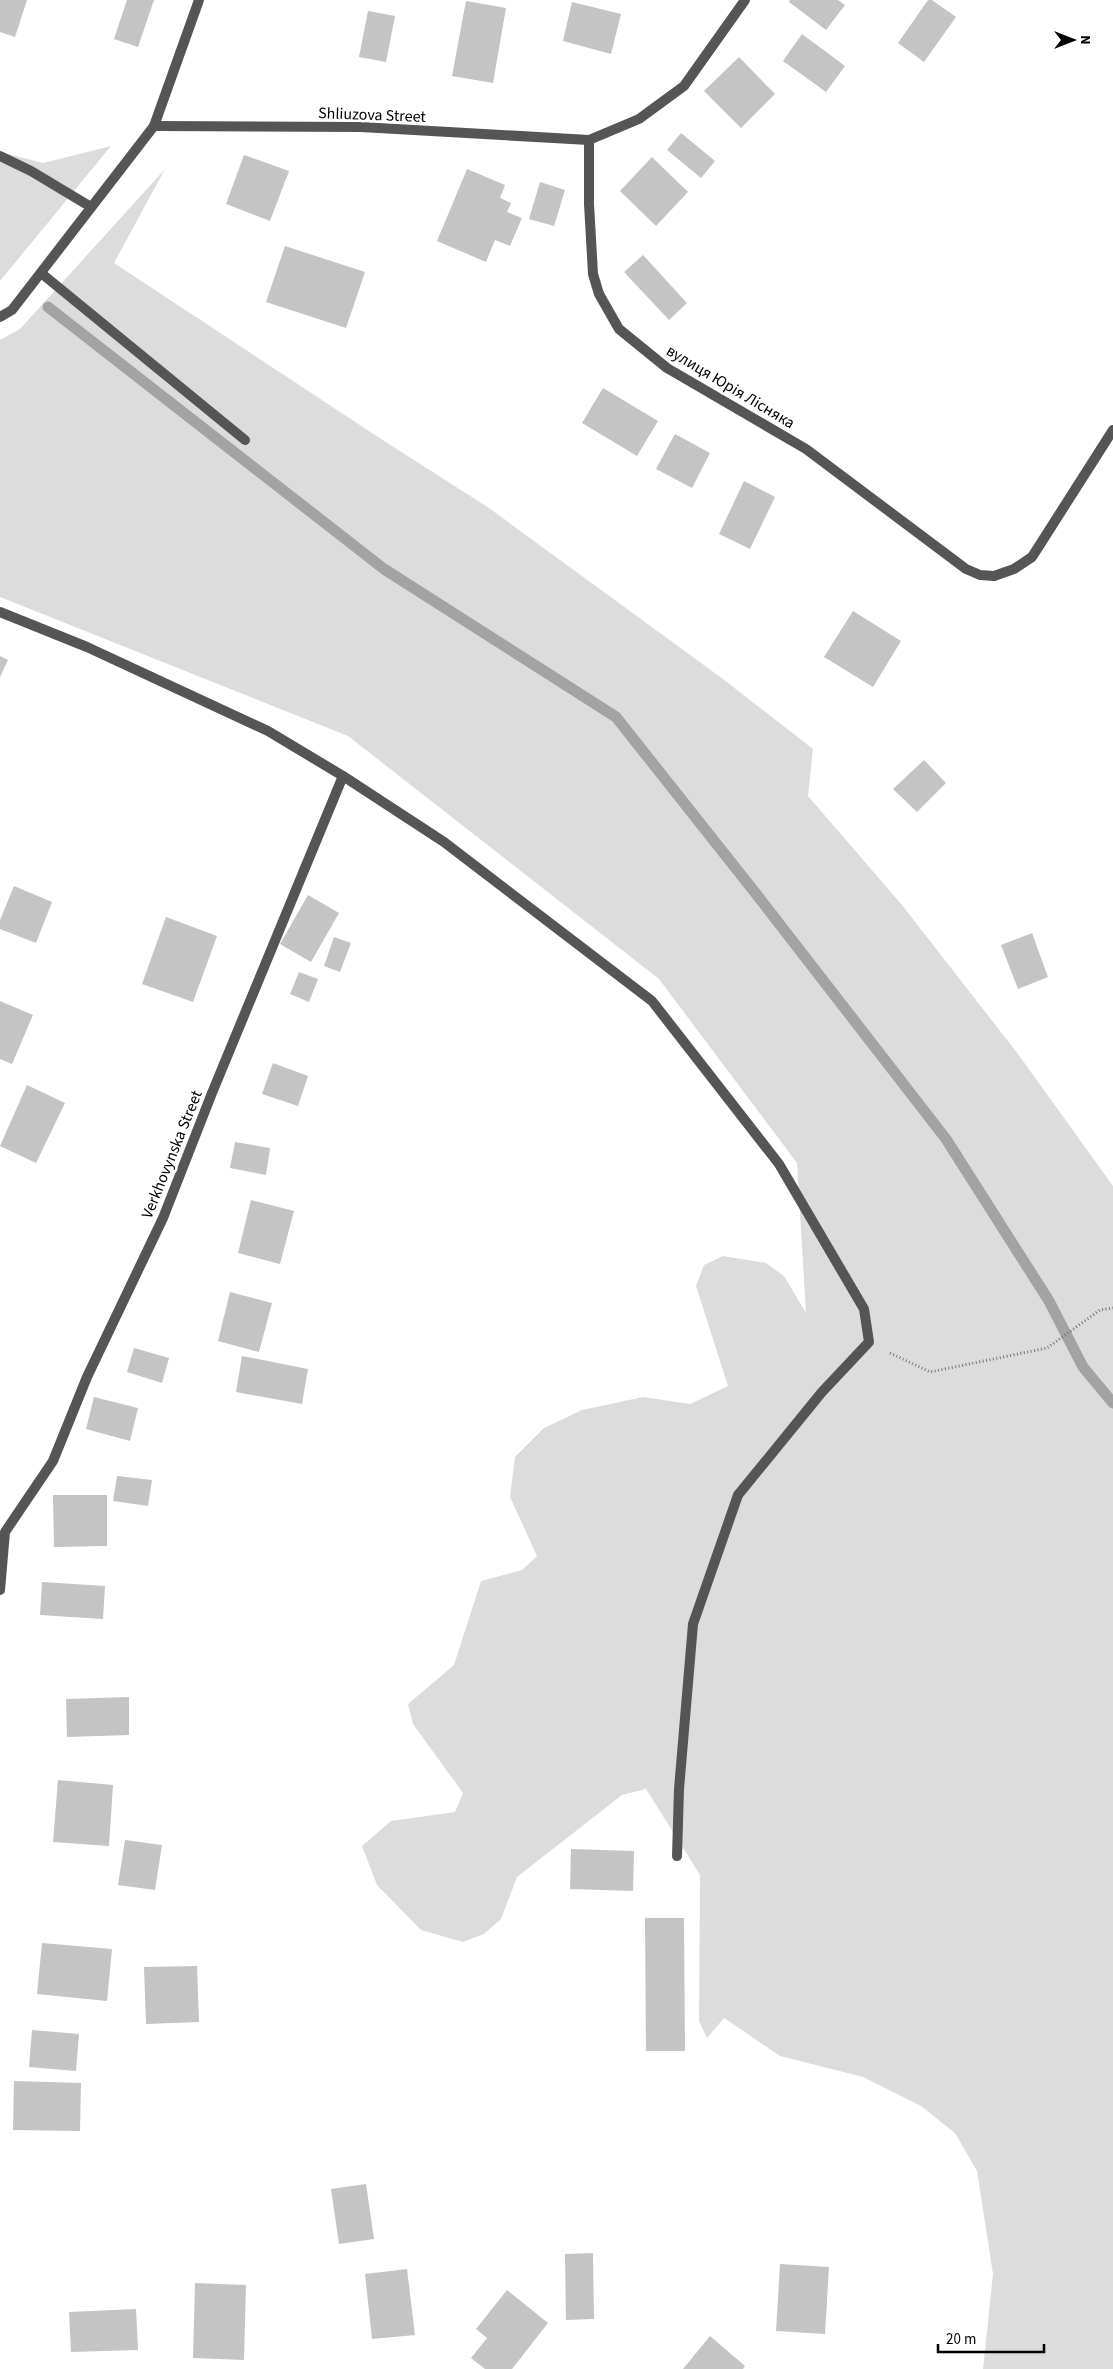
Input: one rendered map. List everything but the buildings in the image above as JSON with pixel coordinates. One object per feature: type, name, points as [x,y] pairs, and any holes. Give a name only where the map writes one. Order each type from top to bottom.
[{"type":"street","points":[[0,317],[12,310],[154,126],[199,0]]},
{"type":"street","points":[[589,140],[639,119],[684,86],[745,0]]},
{"type":"street","name":"Shliuzova Street","points":[[154,126],[360,127],[589,140]]},
{"type":"street","name":"вулиця Юрія Лісняка","points":[[589,140],[589,204],[593,274],[599,294],[619,329],[667,368],[806,450],[966,569],[994,576],[1014,569],[1032,557],[1113,430]]},
{"type":"street","points":[[0,156],[32,171],[92,207]]},
{"type":"street","points":[[41,273],[245,440]]},
{"type":"street","points":[[0,612],[87,647],[268,731],[343,776],[444,842],[652,1001],[779,1164],[864,1309],[869,1342],[822,1392],[738,1496],[693,1624],[679,1789],[676,1856]]},
{"type":"street","name":"Verkhovynska Street","points":[[0,1590],[2,1530],[53,1461],[87,1378],[163,1218],[212,1093],[343,776]]},
{"type":"path","points":[[869,1342],[930,1372],[1047,1348],[1100,1310],[1113,1308]]},
{"type":"shaded area","points":[[111,146],[0,281],[0,152],[43,163]]},
{"type":"shaded area","points":[[165,169],[114,263],[489,508],[723,679],[813,749],[808,796],[902,905],[1018,1054],[1113,1186],[1113,2369],[983,2369],[993,2274],[977,2171],[955,2133],[921,2106],[863,2077],[780,2056],[724,2018],[707,2038],[699,2021],[700,1875],[646,1789],[622,1795],[517,1877],[501,1919],[484,1934],[463,1942],[421,1930],[377,1885],[362,1846],[391,1821],[455,1812],[463,1793],[413,1724],[408,1704],[454,1665],[481,1581],[522,1570],[537,1556],[510,1497],[515,1457],[544,1428],[582,1410],[643,1397],[690,1404],[728,1386],[696,1286],[704,1265],[723,1256],[766,1263],[784,1276],[806,1313],[797,1163],[659,979],[348,736],[0,597],[0,340],[20,329]]},
{"type":"waterway","points":[[48,307],[384,569],[616,717],[946,1139],[1049,1301],[1083,1367],[1113,1403]]}]
